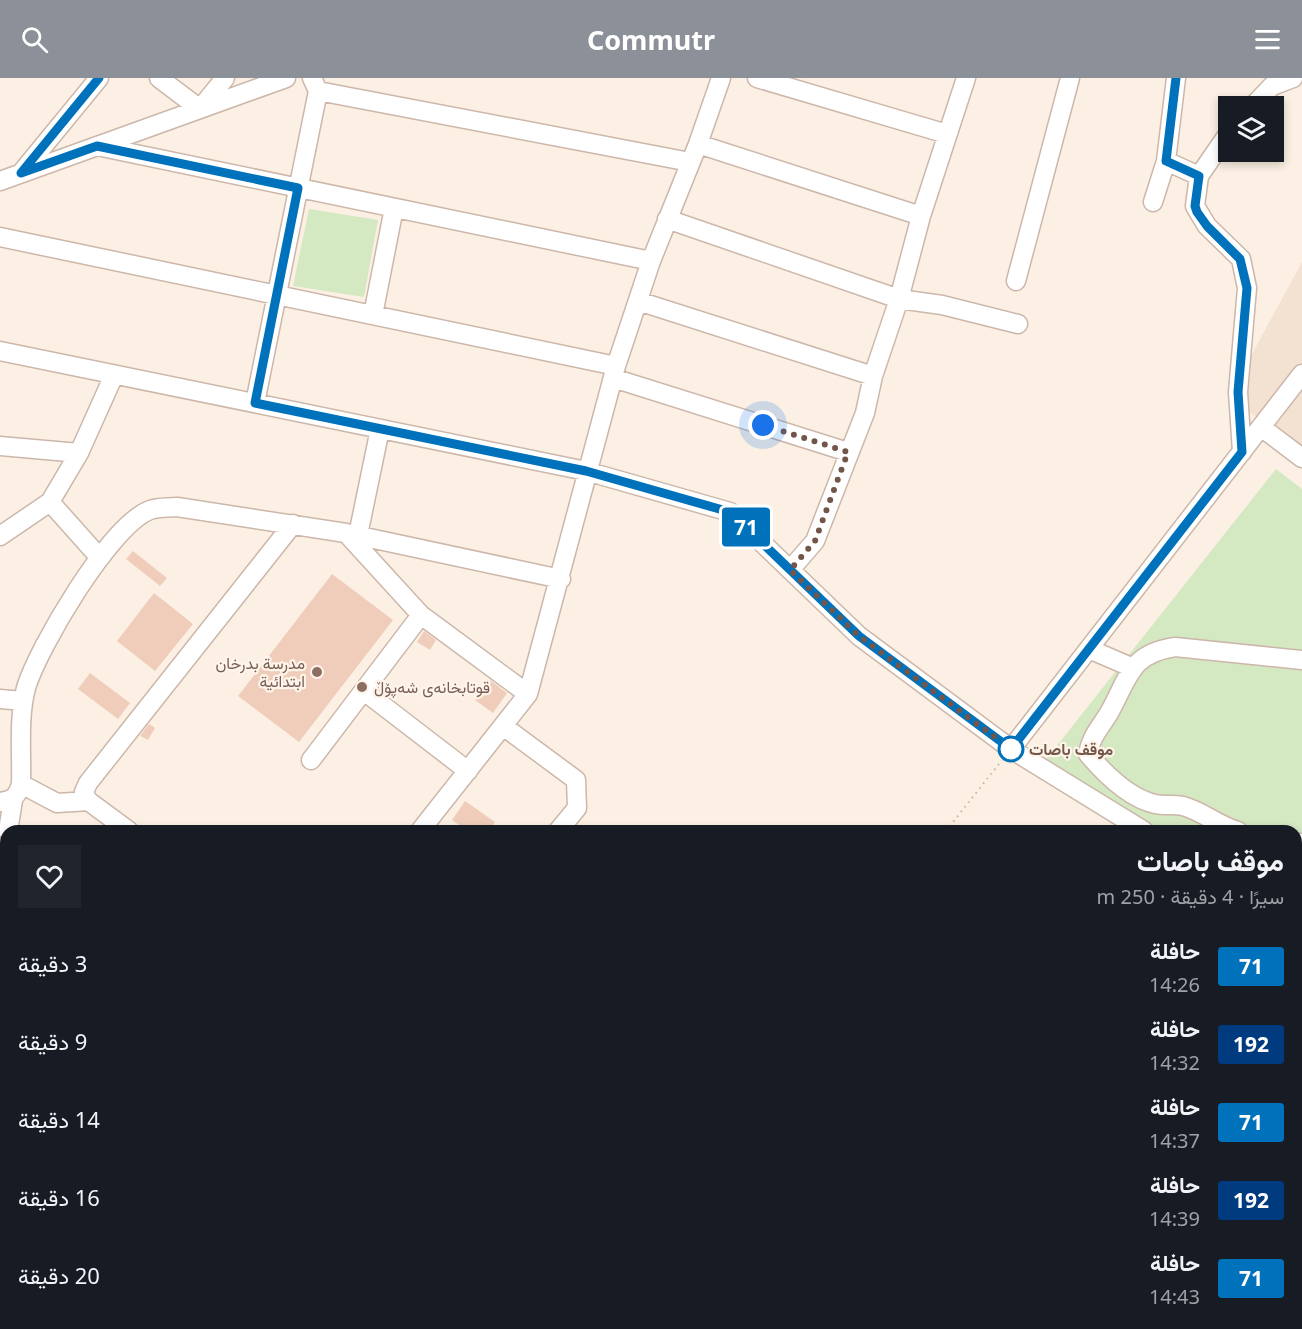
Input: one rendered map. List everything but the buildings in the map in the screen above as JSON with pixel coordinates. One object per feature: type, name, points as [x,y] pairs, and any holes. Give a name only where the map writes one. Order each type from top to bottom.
[{"type":"street","points":[[21,173],[99,78]]},
{"type":"street","points":[[159,78],[200,109]]},
{"type":"street","points":[[200,109],[225,78]]},
{"type":"street","points":[[0,181],[286,78]]},
{"type":"street","points":[[425,825],[528,694],[561,579],[586,471],[614,372],[651,261],[698,144],[721,78]]},
{"type":"street","points":[[757,78],[947,134]]},
{"type":"street","points":[[790,570],[815,541],[865,413],[873,376],[899,299],[921,216],[966,78]]},
{"type":"street","points":[[1017,281],[1070,78]]},
{"type":"street","points":[[1153,202],[1166,161],[1176,78]]},
{"type":"street","points":[[1260,96],[1270,82],[1293,78]]},
{"type":"street","points":[[255,403],[298,188],[315,85],[690,162]]},
{"type":"street","points":[[698,144],[921,216]]},
{"type":"street","points":[[97,146],[651,261]]},
{"type":"street","points":[[1218,148],[1199,176],[1195,206],[1207,226],[1240,259],[1247,288],[1238,392],[1242,452]]},
{"type":"street","points":[[1166,161],[1199,176]]},
{"type":"street","points":[[373,315],[394,208]]},
{"type":"street","points":[[667,219],[899,299],[942,305],[1018,324]]},
{"type":"street","points":[[0,237],[373,315],[614,372],[848,452]]},
{"type":"street","points":[[638,301],[873,376]]},
{"type":"street","points":[[0,351],[586,471],[730,512],[859,636],[1011,749],[1134,825]]},
{"type":"street","points":[[1011,749],[1302,374]]},
{"type":"street","points":[[2,534],[50,502],[79,453],[114,375]]},
{"type":"street","points":[[1261,427],[1302,458]]},
{"type":"street","points":[[352,534],[380,429]]},
{"type":"street","points":[[0,446],[79,453]]},
{"type":"street","points":[[50,502],[100,558]]},
{"type":"street","points":[[8,825],[23,701],[46,641],[100,558],[128,526],[149,510],[177,507],[352,534],[561,579]]},
{"type":"street","points":[[121,825],[88,801],[84,792],[88,783],[292,524]]},
{"type":"street","points":[[352,534],[421,615],[528,694]]},
{"type":"street","points":[[311,760],[421,615]]},
{"type":"street","points":[[1220,825],[1184,806],[1153,804],[1125,789],[1100,768],[1088,754],[1091,738],[1108,713],[1131,667],[1154,650],[1175,647],[1302,660]]},
{"type":"street","points":[[1089,649],[1131,667]]},
{"type":"street","points":[[364,691],[468,771]]},
{"type":"street","points":[[0,699],[23,701]]},
{"type":"street","points":[[503,726],[576,780],[578,808],[563,825]]},
{"type":"street","points":[[11,795],[57,803],[88,801]]},
{"type":"path","points":[[951,825],[1011,749]]},
{"type":"shaded area","points":[[1302,262],[1302,447],[1228,398]]},
{"type":"green space","points":[[309,209],[378,220],[364,297],[293,286]]},
{"type":"green space","points":[[1276,469],[1302,489],[1302,825],[1151,825],[1044,762]]},
{"type":"bus line","name":"71","points":[[99,78],[21,173],[97,146],[298,188],[255,403],[586,471],[730,512],[859,636],[1011,749],[1242,452],[1238,392],[1247,288],[1240,259],[1207,226],[1197,212],[1195,206],[1199,176],[1166,161],[1176,78]]},
{"type":"place","name":"مدرسة بدرخان ابتدائية","points":[[317,672]]},
{"type":"place","name":"قوتابخانەی شەپۆڵ","points":[[362,687]]},
{"type":"place","name":"موقف باصات","points":[[1011,749]]},
{"type":"route","points":[[763,425],[848,452],[815,541],[790,570],[859,636],[1011,749]]}]
